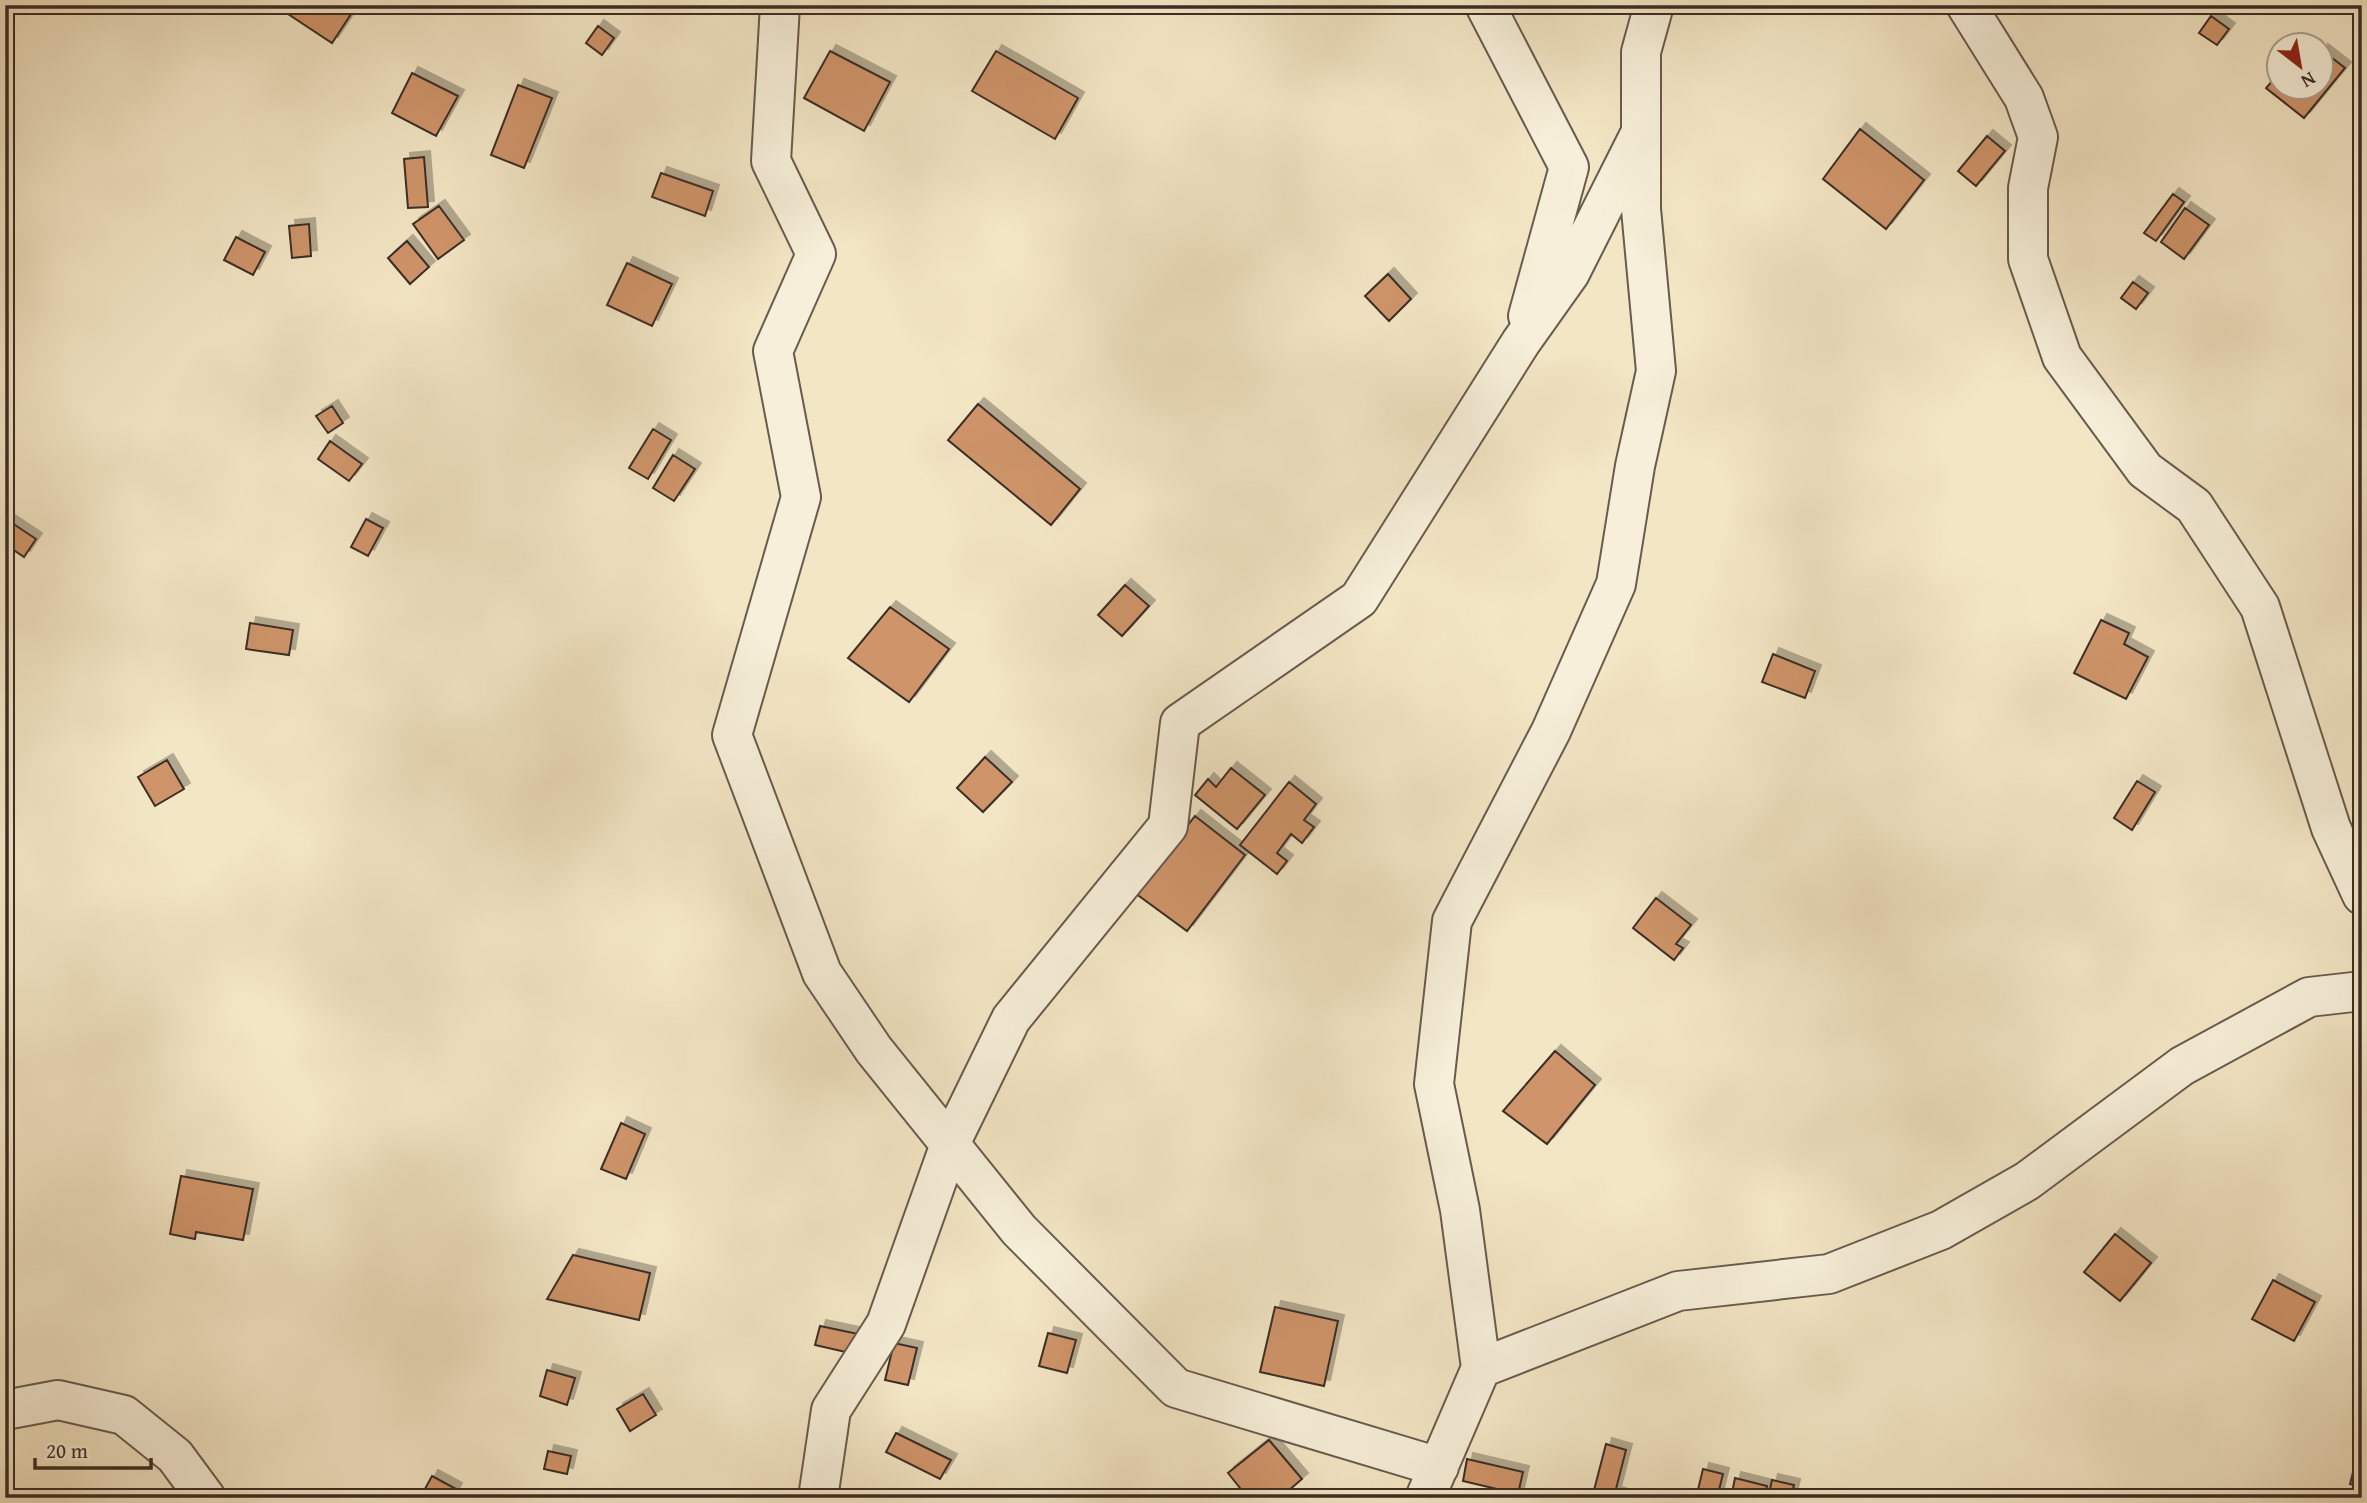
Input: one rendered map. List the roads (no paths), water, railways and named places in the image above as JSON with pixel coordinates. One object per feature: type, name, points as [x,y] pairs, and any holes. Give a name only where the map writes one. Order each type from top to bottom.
[{"type":"street","points":[[780,5],[771,161],[816,254],[772,351],[801,497],[732,735],[822,972],[874,1050],[1019,1230],[1176,1388],[1432,1482],[1481,1368],[1460,1210],[1434,1084],[1452,921],[1551,732],[1616,584],[1634,466],[1656,370],[1641,209],[1641,52],[1654,5]]},
{"type":"street","points":[[1485,5],[1569,167],[1521,342]]},
{"type":"street","points":[[1966,5],[2024,98],[2038,137],[2028,188],[2028,259],[2062,357],[2144,470],[2194,506],[2260,607],[2331,828],[2362,895]]},
{"type":"street","points":[[818,1498],[831,1410],[886,1324],[950,1144],[1011,1019],[1168,826],[1180,723],[1359,599],[1521,342],[1570,273],[1641,132]]},
{"type":"street","points":[[1481,1368],[1678,1292],[1829,1275],[1941,1230],[2027,1181],[2182,1066],[2309,997],[2362,991]]},
{"type":"street","points":[[5,1410],[58,1400],[124,1415],[175,1456],[206,1498]]}]
